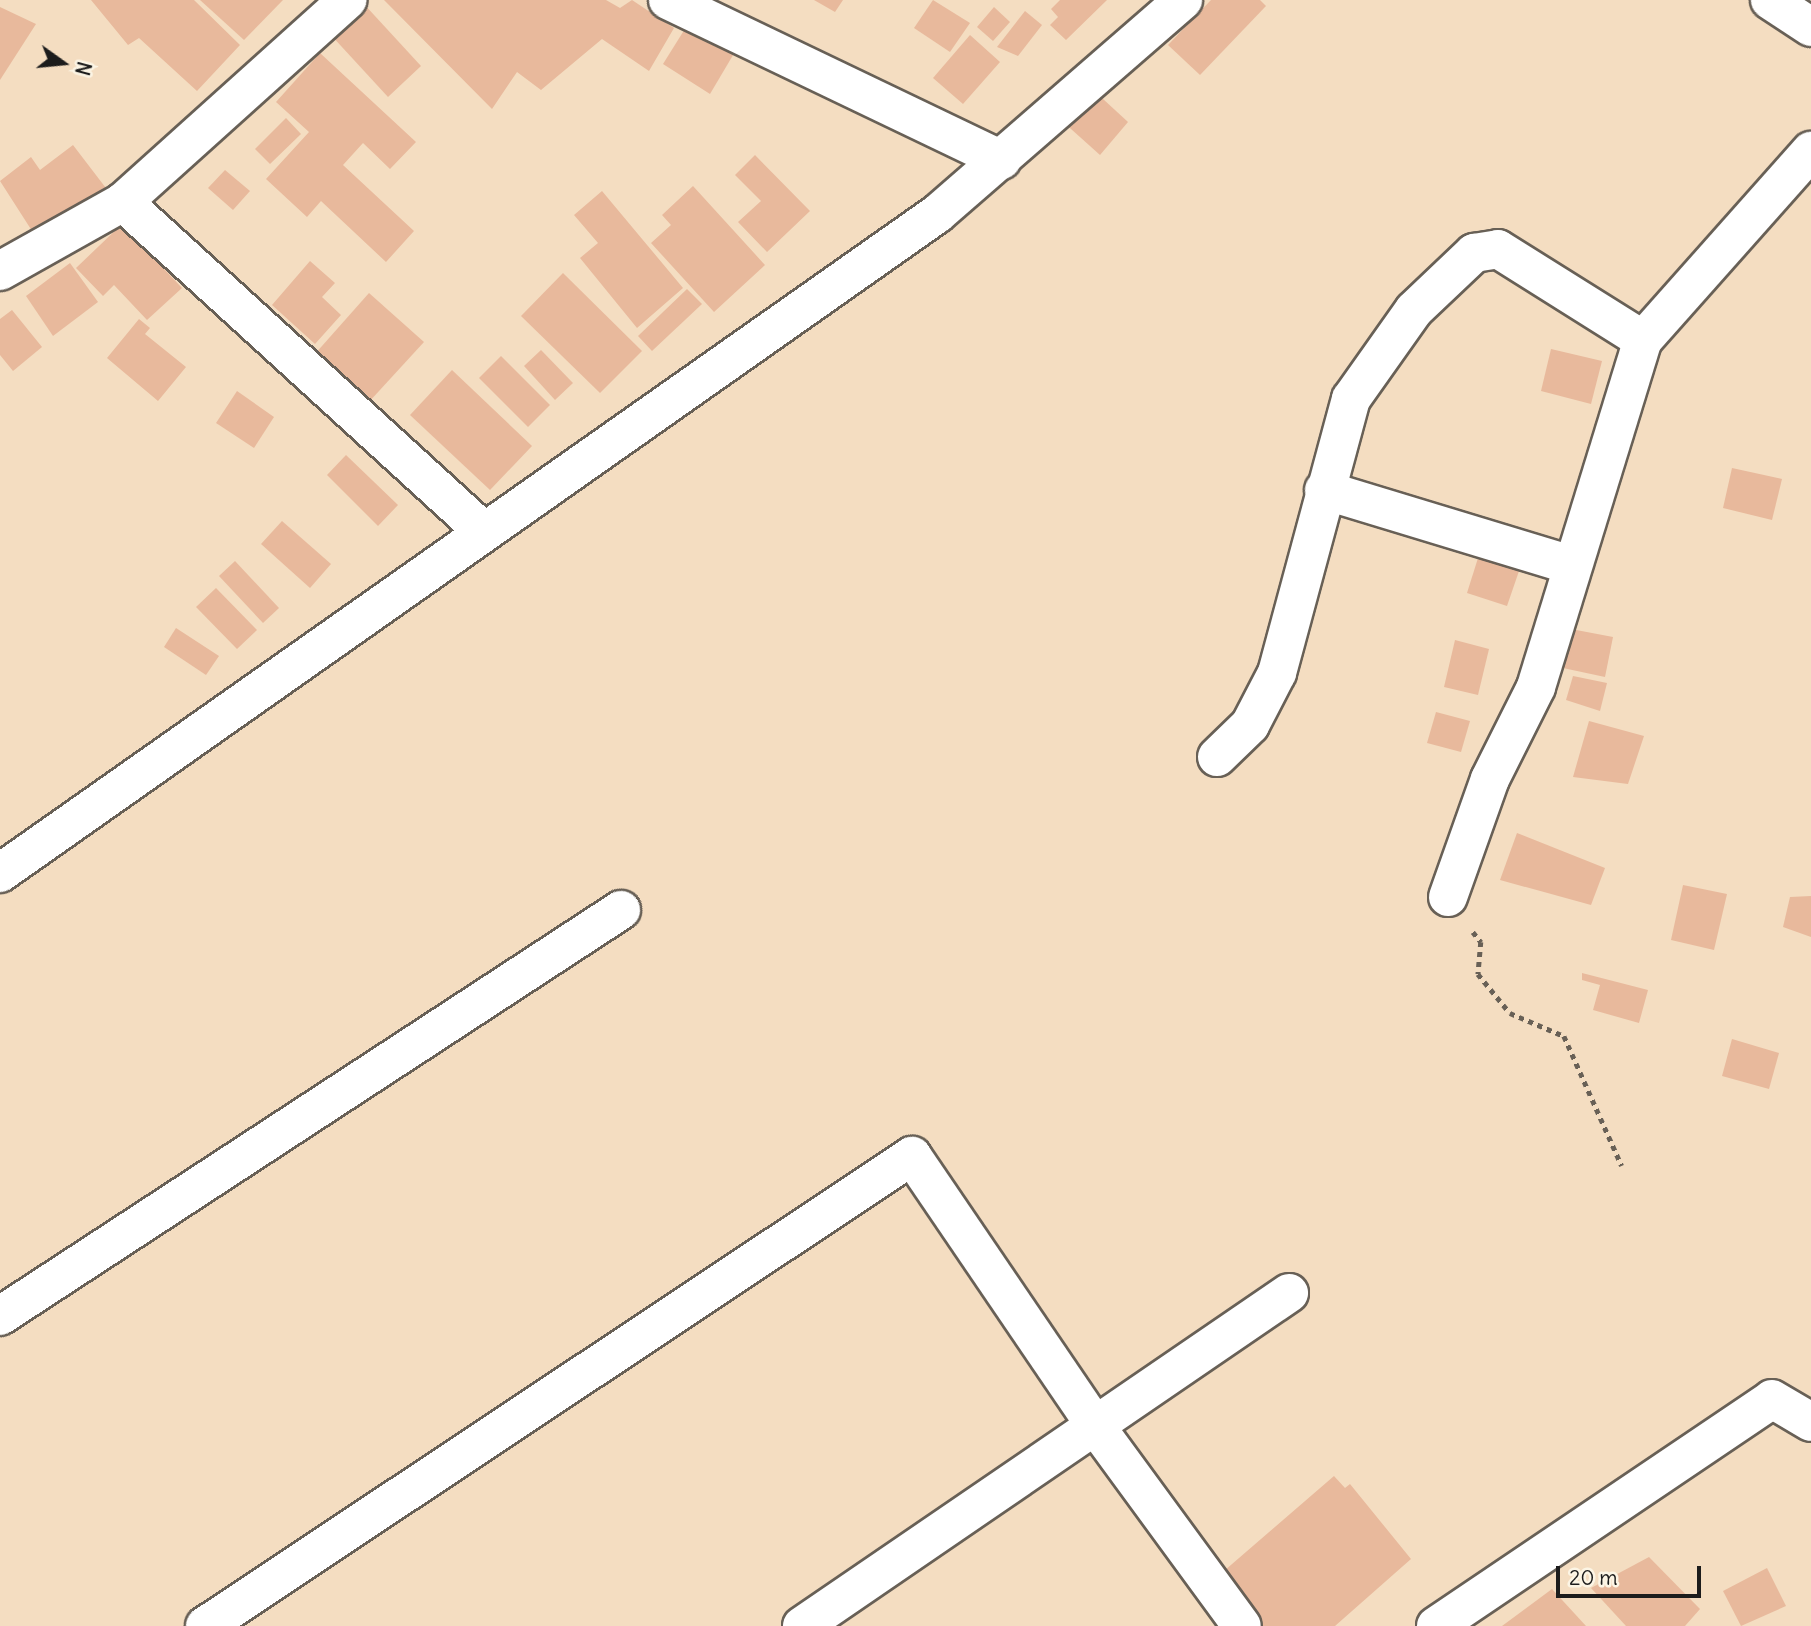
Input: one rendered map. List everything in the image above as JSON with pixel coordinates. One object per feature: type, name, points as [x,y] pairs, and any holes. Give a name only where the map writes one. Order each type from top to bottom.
[{"type":"street","points":[[0,271],[123,202],[347,0]]},
{"type":"street","points":[[668,0],[1002,160]]},
{"type":"street","points":[[0,873],[937,214],[1183,0]]},
{"type":"street","points":[[1770,0],[1811,27]]},
{"type":"street","points":[[1448,897],[1490,779],[1536,687],[1571,565],[1643,340],[1811,151]]},
{"type":"street","points":[[123,202],[483,531]]},
{"type":"street","points":[[1217,757],[1250,725],[1276,673],[1351,399],[1413,310],[1474,253],[1498,248],[1643,340]]},
{"type":"street","points":[[1324,490],[1571,565]]},
{"type":"street","points":[[0,1316],[621,910]]},
{"type":"street","points":[[205,1626],[912,1156],[1094,1424],[1242,1626]]},
{"type":"street","points":[[802,1626],[1289,1293]]},
{"type":"street","points":[[1436,1626],[1772,1399],[1811,1422]]},
{"type":"path","points":[[1448,897],[1481,943],[1478,975],[1502,1004],[1564,1036],[1622,1166]]},
{"type":"building","points":[[91,0],[194,0],[240,45],[197,91],[139,38],[128,45]]},
{"type":"building","points":[[200,0],[283,0],[244,40]]},
{"type":"building","points":[[384,0],[606,0],[620,8],[632,0],[674,28],[649,71],[602,39],[541,90],[517,72],[492,109]]},
{"type":"building","points":[[814,0],[843,0],[835,12]]},
{"type":"building","points":[[933,0],[970,23],[950,52],[914,28]]},
{"type":"building","points":[[1060,0],[1107,0],[1066,40],[1050,25],[1058,17],[1051,9]]},
{"type":"building","points":[[1211,0],[1260,0],[1266,6],[1200,75],[1168,45]]},
{"type":"building","points":[[363,3],[421,66],[388,97],[330,34]]},
{"type":"building","points":[[0,7],[36,24],[0,80]]},
{"type":"building","points":[[994,7],[1010,22],[993,41],[977,27]]},
{"type":"building","points":[[1025,11],[1042,25],[1018,56],[997,47]]},
{"type":"building","points":[[693,16],[739,45],[710,94],[663,64]]},
{"type":"building","points":[[970,35],[1000,62],[963,104],[933,78]]},
{"type":"building","points":[[320,53],[416,142],[390,169],[363,143],[343,165],[414,231],[386,262],[321,201],[307,217],[266,179],[309,132],[276,102]]},
{"type":"building","points":[[1090,87],[1128,122],[1100,155],[1061,120]]},
{"type":"building","points":[[286,118],[301,134],[270,164],[255,149]]},
{"type":"building","points":[[73,145],[112,196],[72,228],[61,213],[34,234],[0,181],[31,157],[40,170]]},
{"type":"building","points":[[755,155],[810,211],[767,252],[738,222],[761,201],[735,175]]},
{"type":"building","points":[[225,170],[250,191],[233,210],[208,188]]},
{"type":"building","points":[[693,186],[765,265],[714,312],[651,243],[671,225],[662,215]]},
{"type":"building","points":[[602,191],[683,288],[637,328],[580,258],[598,243],[574,215]]},
{"type":"building","points":[[122,224],[182,288],[147,320],[114,285],[103,296],[76,268]]},
{"type":"building","points":[[310,261],[335,283],[322,297],[341,315],[315,344],[272,305]]},
{"type":"building","points":[[70,263],[98,302],[53,336],[26,296]]},
{"type":"building","points":[[563,273],[642,351],[600,393],[521,316]]},
{"type":"building","points":[[687,289],[702,304],[652,351],[638,336]]},
{"type":"building","points":[[369,293],[424,342],[368,403],[314,355]]},
{"type":"building","points":[[12,310],[42,347],[13,371],[0,355],[0,319]]},
{"type":"building","points":[[139,319],[150,328],[145,334],[186,367],[158,401],[107,358]]},
{"type":"building","points":[[1551,349],[1602,361],[1591,404],[1541,391]]},
{"type":"building","points":[[541,350],[573,383],[555,400],[524,366]]},
{"type":"building","points":[[501,356],[550,405],[528,427],[479,378]]},
{"type":"building","points":[[452,370],[532,446],[490,490],[410,415]]},
{"type":"building","points":[[237,391],[274,417],[254,448],[216,423]]},
{"type":"building","points":[[346,455],[398,505],[378,526],[327,475]]},
{"type":"building","points":[[1732,468],[1782,479],[1772,520],[1723,508]]},
{"type":"building","points":[[282,521],[331,564],[310,588],[261,544]]},
{"type":"building","points":[[1478,558],[1519,571],[1507,606],[1467,593]]},
{"type":"building","points":[[235,561],[279,608],[263,623],[219,576]]},
{"type":"building","points":[[216,588],[257,630],[237,649],[196,607]]},
{"type":"building","points":[[176,628],[219,656],[206,675],[164,647]]},
{"type":"building","points":[[1571,629],[1613,637],[1605,677],[1563,668]]},
{"type":"building","points":[[1455,640],[1489,649],[1478,695],[1444,687]]},
{"type":"building","points":[[1573,676],[1607,683],[1600,711],[1566,700]]},
{"type":"building","points":[[1436,712],[1470,721],[1461,752],[1427,743]]},
{"type":"building","points":[[1589,721],[1644,736],[1628,784],[1573,777]]},
{"type":"building","points":[[1517,833],[1605,868],[1591,905],[1500,880]]},
{"type":"building","points":[[1683,885],[1727,894],[1714,950],[1671,940]]},
{"type":"building","points":[[1811,896],[1811,937],[1783,927],[1790,897]]},
{"type":"building","points":[[1582,973],[1648,990],[1639,1023],[1593,1010],[1600,985],[1582,980]]},
{"type":"building","points":[[1732,1039],[1779,1053],[1769,1089],[1722,1076]]},
{"type":"building","points":[[1334,1476],[1345,1488],[1350,1484],[1411,1559],[1335,1626],[1251,1626],[1217,1577]]},
{"type":"building","points":[[1649,1557],[1700,1609],[1685,1626],[1626,1626],[1591,1588]]},
{"type":"building","points":[[1767,1568],[1786,1606],[1741,1626],[1723,1591]]},
{"type":"building","points":[[1552,1589],[1586,1626],[1502,1626]]}]
